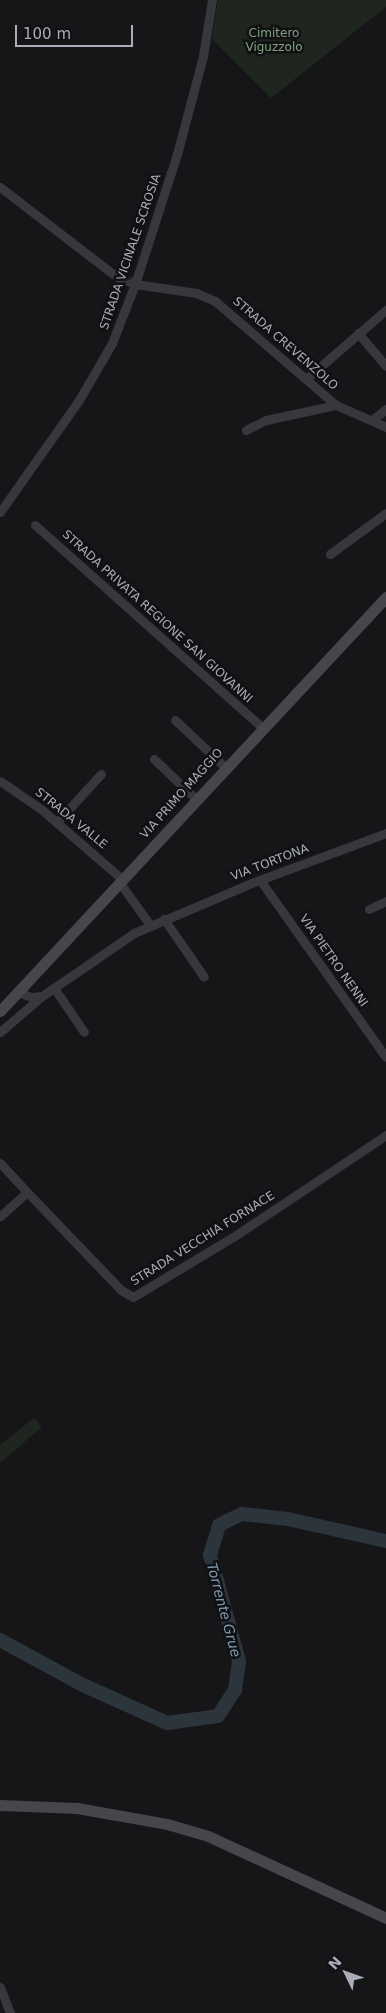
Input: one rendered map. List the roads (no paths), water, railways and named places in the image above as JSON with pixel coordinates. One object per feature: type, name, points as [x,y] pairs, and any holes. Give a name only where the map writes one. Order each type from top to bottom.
[{"type":"main road","name":"VIA PRIMO MAGGIO","points":[[0,1011],[122,881],[225,766],[386,597]]},
{"type":"main road","points":[[0,1805],[78,1808],[175,1827],[235,1847],[386,1918]]},
{"type":"street","name":"STRADA VICINALE SCROSIA","points":[[0,512],[99,368],[135,284],[178,154],[203,56],[212,0]]},
{"type":"street","name":"STRADA CREVENZOLO","points":[[0,187],[117,277],[135,284],[189,292],[215,301],[336,405],[386,427]]},
{"type":"street","points":[[306,379],[386,310]]},
{"type":"street","points":[[358,333],[386,366]]},
{"type":"street","points":[[246,430],[266,420],[336,405]]},
{"type":"street","points":[[372,420],[386,409]]},
{"type":"street","points":[[330,554],[386,513]]},
{"type":"street","name":"STRADA PRIVATA REGIONE SAN GIOVANNI","points":[[36,525],[263,728]]},
{"type":"street","points":[[176,720],[225,766]]},
{"type":"street","points":[[154,759],[196,799]]},
{"type":"street","points":[[57,822],[101,774]]},
{"type":"street","name":"STRADA VALLE","points":[[0,781],[57,822],[122,881],[150,925]]},
{"type":"street","name":"VIA TORTONA","points":[[0,1032],[42,996],[94,959],[150,925],[260,880],[386,834]]},
{"type":"street","name":"VIA PIETRO NENNI","points":[[260,880],[386,1057]]},
{"type":"street","points":[[370,910],[386,901]]},
{"type":"street","points":[[164,919],[204,977]]},
{"type":"street","points":[[54,988],[84,1032]]},
{"type":"street","points":[[19,992],[31,997],[42,996]]},
{"type":"street","name":"STRADA VECCHIA FORNACE","points":[[0,1163],[121,1290],[133,1297],[233,1237],[386,1135]]},
{"type":"street","points":[[0,1216],[27,1192]]},
{"type":"street","points":[[0,1986],[10,2013]]},
{"type":"waterway","name":"Torrente Grue","points":[[0,1640],[83,1685],[167,1723],[218,1716],[235,1690],[239,1661],[210,1555],[219,1525],[242,1514],[288,1519],[386,1541]]},
{"type":"park label","name":"Cimitero Viguzzolo","points":[[274,41]]}]
